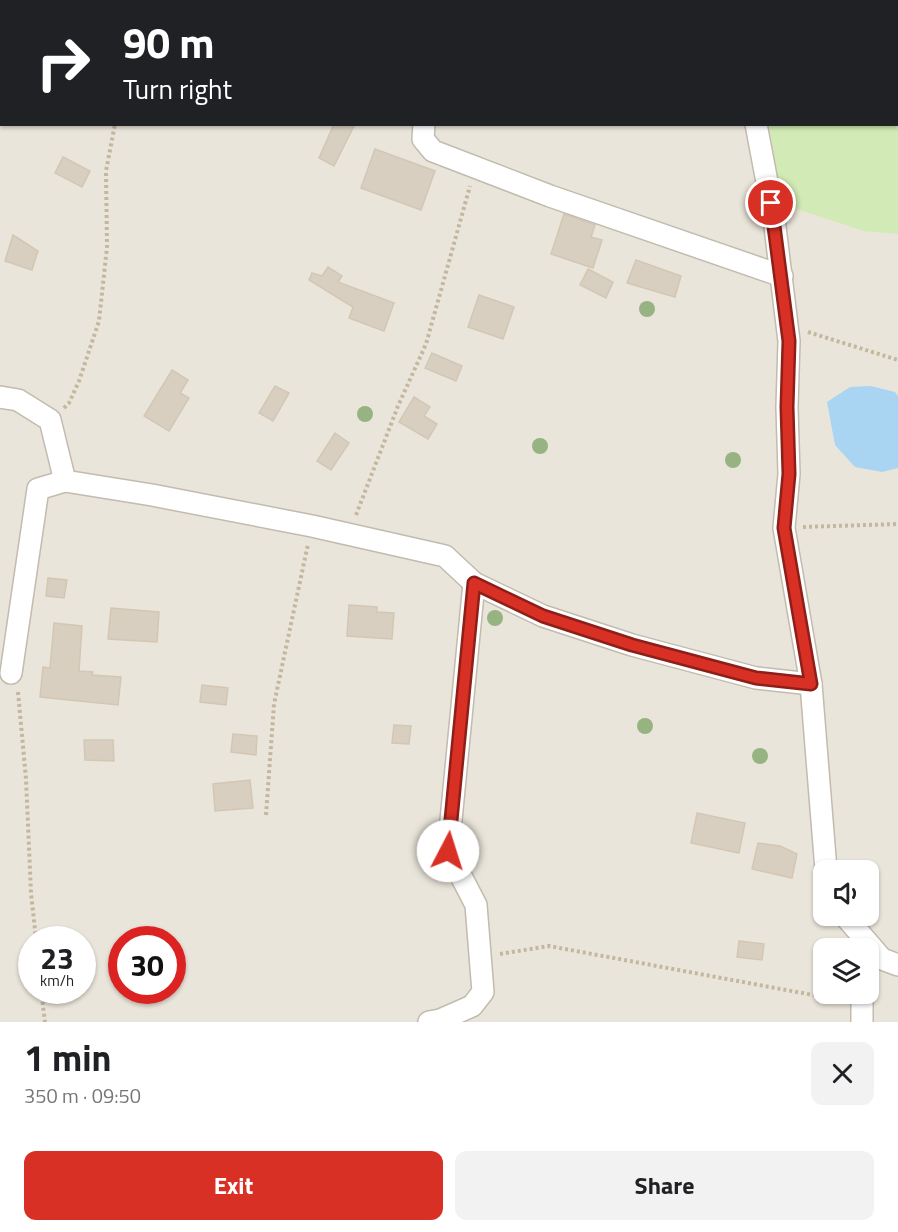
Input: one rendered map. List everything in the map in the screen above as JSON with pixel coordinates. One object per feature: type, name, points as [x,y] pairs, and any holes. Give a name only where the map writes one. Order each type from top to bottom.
[{"type":"street","points":[[424,126],[423,139],[433,151],[561,200],[782,276]]},
{"type":"street","points":[[756,126],[771,200],[789,341],[787,407],[789,474],[784,528],[811,684],[825,860]]},
{"type":"street","points":[[0,397],[18,400],[50,420],[65,482]]},
{"type":"street","points":[[11,673],[38,489],[65,482],[152,495],[312,526],[445,556],[474,583],[543,616],[632,645],[756,678],[811,684]]},
{"type":"street","points":[[429,1022],[440,1020],[472,1006],[483,992],[476,905],[448,851],[474,583]]},
{"type":"street","points":[[879,958],[898,965]]},
{"type":"street","points":[[862,1004],[862,1022]]},
{"type":"path","points":[[50,420],[69,403],[79,381],[99,321],[107,247],[106,171],[115,126]]},
{"type":"path","points":[[349,534],[398,406],[426,344],[475,168]]},
{"type":"path","points":[[787,326],[898,360]]},
{"type":"path","points":[[784,528],[898,524]]},
{"type":"path","points":[[266,815],[274,704],[312,526]]},
{"type":"path","points":[[11,673],[20,696],[35,926]]},
{"type":"path","points":[[481,958],[549,946],[813,995]]},
{"type":"path","points":[[43,1004],[45,1022]]},
{"type":"shaded area","points":[[0,126],[898,126],[898,1022],[0,1022]]},
{"type":"green space","points":[[769,126],[898,127],[898,234],[864,231],[781,204]]},
{"type":"water","points":[[871,386],[895,392],[898,396],[898,468],[882,472],[855,467],[835,445],[827,402],[850,387]]},
{"type":"building","points":[[333,126],[354,126],[334,166],[319,158]]},
{"type":"building","points":[[375,149],[435,171],[421,210],[361,188]]},
{"type":"building","points":[[63,157],[90,171],[82,187],[55,173]]},
{"type":"building","points":[[564,214],[595,225],[591,237],[602,240],[593,268],[551,254]]},
{"type":"building","points":[[13,235],[38,251],[32,270],[5,261]]},
{"type":"building","points":[[636,260],[681,276],[675,297],[627,283]]},
{"type":"building","points":[[328,267],[342,276],[338,282],[394,303],[384,331],[349,318],[353,307],[309,280],[312,273],[322,276]]},
{"type":"building","points":[[588,269],[613,282],[606,298],[580,285]]},
{"type":"building","points":[[479,295],[514,307],[503,339],[468,327]]},
{"type":"building","points":[[432,353],[462,366],[456,381],[425,368]]},
{"type":"building","points":[[172,370],[188,380],[180,393],[189,398],[169,431],[144,416]]},
{"type":"building","points":[[275,386],[289,393],[273,421],[259,413]]},
{"type":"building","points":[[414,397],[430,407],[424,416],[437,424],[428,439],[399,422]]},
{"type":"building","points":[[335,433],[349,443],[331,470],[317,461]]},
{"type":"building","points":[[48,578],[67,580],[64,598],[46,596]]},
{"type":"building","points":[[349,605],[377,607],[377,612],[394,613],[392,639],[347,636]]},
{"type":"building","points":[[111,608],[159,612],[157,642],[108,639]]},
{"type":"building","points":[[54,623],[82,626],[79,671],[93,672],[92,675],[121,677],[118,705],[40,697],[43,667],[50,668]]},
{"type":"building","points":[[202,685],[228,688],[226,705],[200,702]]},
{"type":"building","points":[[394,725],[411,726],[409,744],[392,743]]},
{"type":"building","points":[[233,734],[257,736],[256,755],[231,752]]},
{"type":"building","points":[[84,740],[113,740],[114,761],[85,760]]},
{"type":"building","points":[[250,780],[253,808],[215,811],[213,784]]},
{"type":"building","points":[[697,813],[745,823],[739,853],[691,843]]},
{"type":"building","points":[[758,843],[780,846],[797,854],[792,878],[752,869]]},
{"type":"building","points":[[739,941],[764,944],[762,960],[737,957]]},
{"type":"route","points":[[448,851],[474,583],[543,616],[632,645],[756,678],[811,684],[784,528],[789,474],[787,407],[789,341],[771,203]]}]
